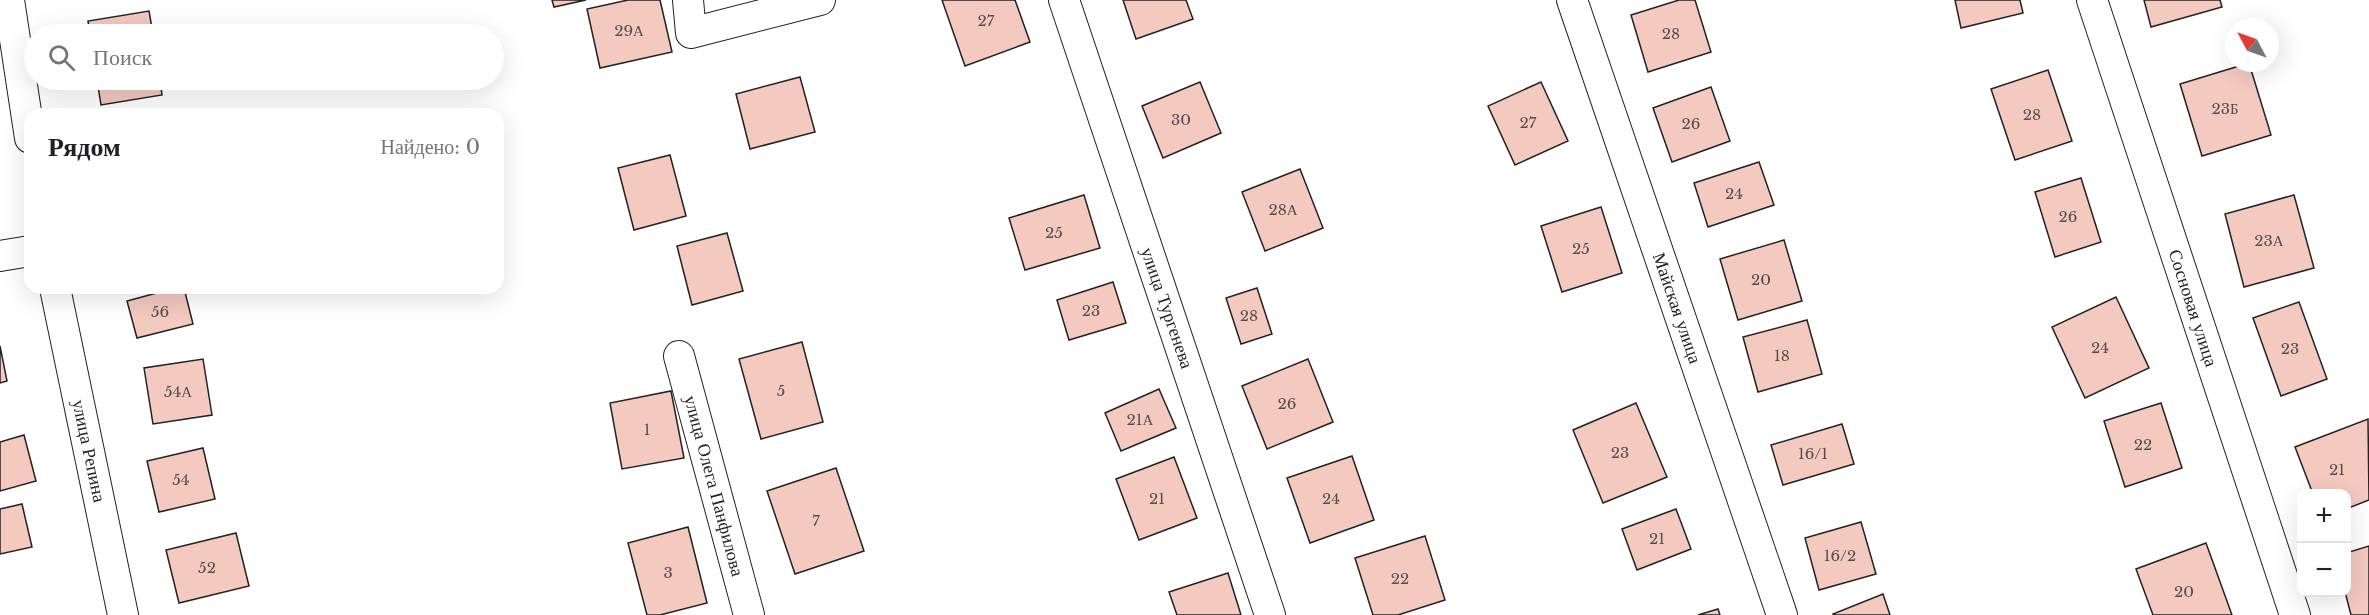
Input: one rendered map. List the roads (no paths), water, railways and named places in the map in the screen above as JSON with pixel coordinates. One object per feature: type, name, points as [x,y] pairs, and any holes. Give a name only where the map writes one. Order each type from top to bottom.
[{"type":"street","points":[[9,0],[25,108]]},
{"type":"street","points":[[688,0],[691,33],[820,0]]},
{"type":"street","name":"улица Тургенева","points":[[1064,0],[1270,615]]},
{"type":"street","name":"Майская улица","points":[[1572,0],[1782,615]]},
{"type":"street","name":"Сосновая улица","points":[[2092,0],[2295,615]]},
{"type":"street","points":[[0,256],[24,252]]},
{"type":"street","name":"улица Репина","points":[[56,294],[123,615]]},
{"type":"street","name":"улица Олега Панфилова","points":[[680,356],[749,615]]}]
